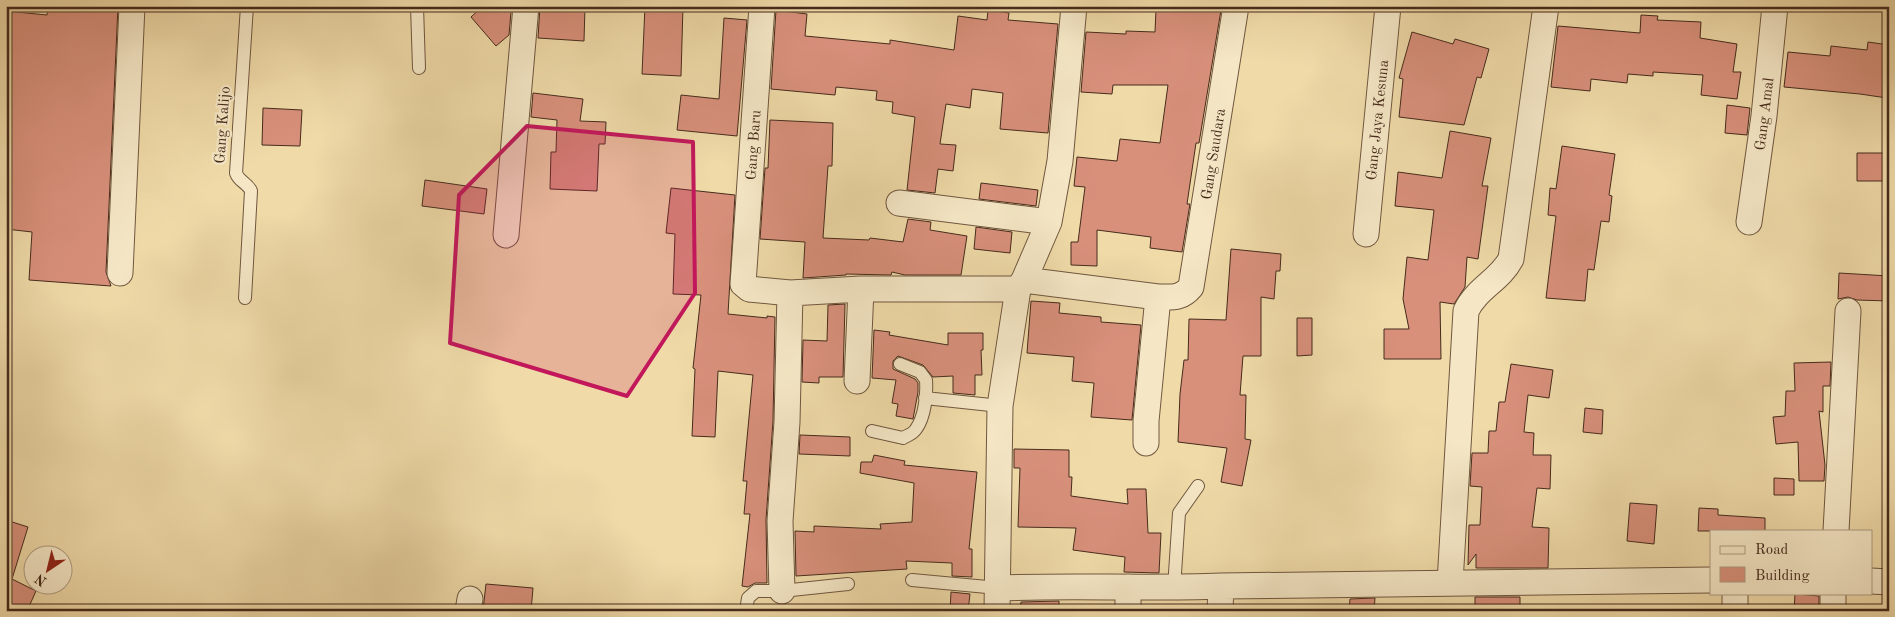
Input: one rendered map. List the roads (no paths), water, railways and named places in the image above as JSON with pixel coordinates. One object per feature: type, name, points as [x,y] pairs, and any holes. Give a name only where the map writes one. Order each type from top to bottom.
[{"type":"street","points":[[120,273],[132,6]]},
{"type":"street","points":[[506,235],[526,6]]},
{"type":"street","name":"Gang Baru","points":[[762,6],[743,284],[749,289],[790,293]]},
{"type":"street","points":[[1074,6],[1060,161],[1050,222],[1021,285],[1000,406],[998,599],[1065,586],[1128,599],[1174,588],[1221,586],[1710,580]]},
{"type":"street","name":"Gang Saudara","points":[[1169,297],[1191,287],[1236,6]]},
{"type":"street","name":"Gang Jaya Kesuna","points":[[1366,234],[1388,6]]},
{"type":"street","points":[[1450,583],[1466,311],[1473,299],[1501,274],[1511,259],[1546,6]]},
{"type":"street","name":"Gang Amal","points":[[1749,222],[1764,116],[1775,6]]},
{"type":"street","points":[[899,203],[1050,222]]},
{"type":"street","points":[[782,591],[780,521],[787,422],[790,293],[1021,285],[1169,297],[1146,421],[1146,443]]},
{"type":"street","points":[[857,381],[862,290]]},
{"type":"street","points":[[1836,530],[1848,311]]},
{"type":"street","points":[[1872,582],[1889,582]]},
{"type":"street","points":[[1220,611],[1221,586]]},
{"type":"street","points":[[1735,611],[1736,594]]},
{"type":"street","points":[[1833,594],[1833,611]]},
{"type":"lane","name":"Gang Kalijo","points":[[246,298],[251,192],[249,186],[238,179],[236,173],[247,6]]},
{"type":"lane","points":[[417,6],[419,68]]},
{"type":"lane","points":[[872,431],[902,438],[916,430],[921,420],[927,386],[924,376],[920,372],[900,364]]},
{"type":"lane","points":[[925,398],[1000,406]]},
{"type":"lane","points":[[1174,588],[1179,513],[1198,486]]},
{"type":"lane","points":[[912,580],[998,599]]},
{"type":"lane","points":[[746,611],[748,598],[753,592],[848,584]]}]
